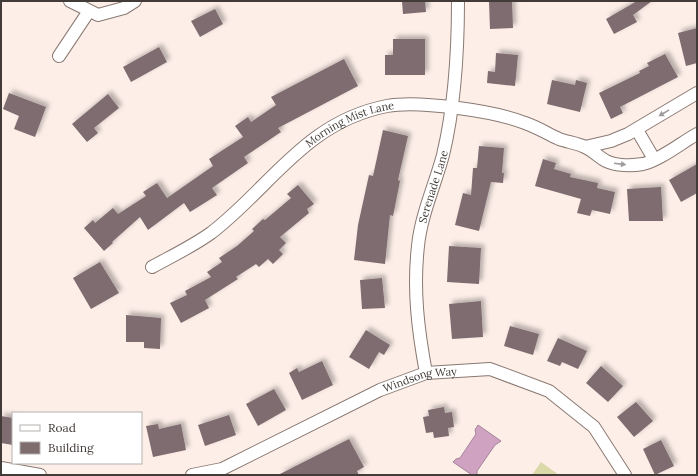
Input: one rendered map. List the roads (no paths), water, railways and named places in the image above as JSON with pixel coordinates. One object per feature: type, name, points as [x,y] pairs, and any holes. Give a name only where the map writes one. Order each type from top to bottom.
[{"type":"street","points":[[70,1],[98,15],[124,8],[135,1]]},
{"type":"street","name":"Serenade Lane","points":[[426,373],[417,322],[415,294],[418,245],[443,154],[451,108],[458,43],[458,1]]},
{"type":"street","points":[[59,56],[89,11]]},
{"type":"street","points":[[586,147],[620,138],[637,130],[697,93]]},
{"type":"street","name":"Morning Mist Lane","points":[[152,267],[191,246],[211,232],[292,155],[328,130],[370,110],[407,104],[451,108],[502,116],[520,121],[560,139],[586,147],[607,162],[620,165],[643,164],[697,134]]},
{"type":"street","points":[[637,130],[654,159]]},
{"type":"street","name":"Windsong Way","points":[[192,475],[222,469],[380,390],[426,373],[490,369],[549,391],[594,428],[625,475]]},
{"type":"street","points":[[1,468],[40,475]]}]
